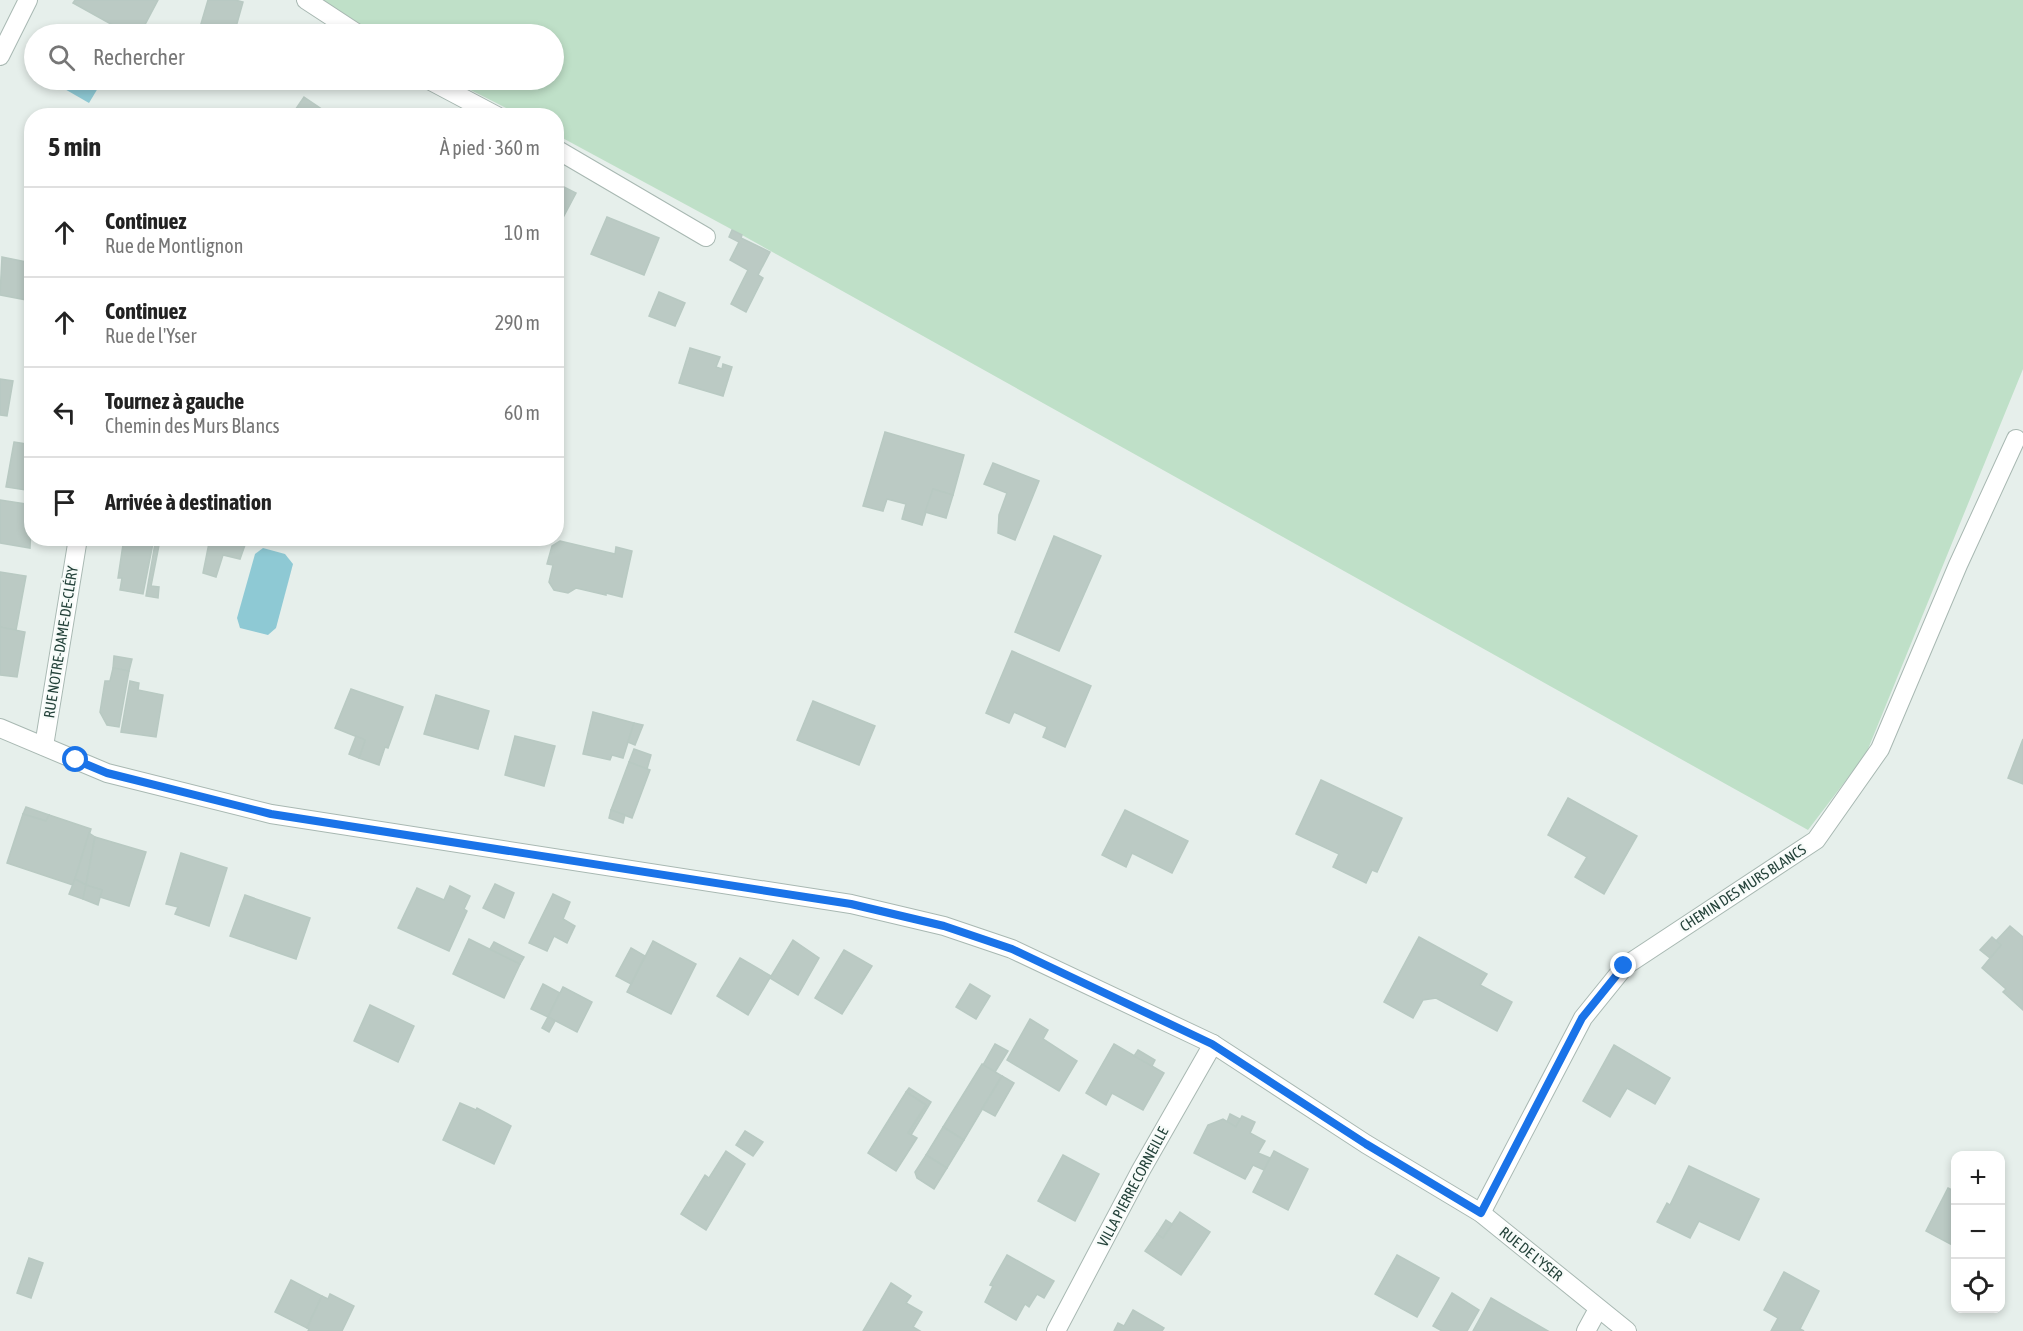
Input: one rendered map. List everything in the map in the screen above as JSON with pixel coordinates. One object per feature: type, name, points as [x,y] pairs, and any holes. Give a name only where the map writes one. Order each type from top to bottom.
[{"type":"street","points":[[0,56],[28,0]]},
{"type":"street","points":[[306,0],[343,24]]},
{"type":"street","points":[[448,90],[482,108]]},
{"type":"street","points":[[564,154],[706,237]]},
{"type":"street","name":"CHEMIN DES MURS BLANCS","points":[[1481,1213],[1582,1018],[1624,966],[1816,840],[1880,749],[1958,565],[2016,439]]},
{"type":"street","name":"RUE NOTRE-DAME-DE-CLÉRY","points":[[44,746],[77,546]]},
{"type":"street","name":"RUE DE L'YSER","points":[[0,728],[107,773],[271,814],[851,904],[944,926],[1012,949],[1212,1044],[1366,1144],[1481,1213],[1627,1331]]},
{"type":"street","name":"VILLA PIERRE CORNEILLE","points":[[1056,1331],[1212,1044]]},
{"type":"street","points":[[1586,1331],[1598,1309]]},
{"type":"green space","points":[[322,0],[2023,0],[2023,369],[1866,754],[1808,830],[742,235],[564,139],[564,108],[506,108],[471,90],[564,90],[564,24],[360,24]]},
{"type":"water","points":[[66,90],[97,90],[89,103]]},
{"type":"water","points":[[263,548],[285,554],[293,564],[276,628],[268,635],[240,628],[237,618],[255,554]]},
{"type":"building","points":[[75,0],[158,0],[145,24],[111,24],[73,3]]},
{"type":"building","points":[[208,0],[243,2],[237,24],[201,24]]},
{"type":"building","points":[[304,97],[320,108],[296,108]]},
{"type":"building","points":[[564,187],[576,193],[564,216]]},
{"type":"building","points":[[607,217],[659,238],[644,275],[591,254]]},
{"type":"building","points":[[732,230],[742,235],[741,238],[770,252],[758,275],[763,278],[746,312],[731,304],[748,270],[730,260],[739,242],[729,237]]},
{"type":"building","points":[[2,257],[24,261],[24,300],[0,295]]},
{"type":"building","points":[[659,292],[685,303],[675,326],[649,316]]},
{"type":"building","points":[[690,348],[720,357],[716,367],[722,369],[723,364],[732,367],[723,396],[679,383]]},
{"type":"building","points":[[0,379],[13,381],[7,416],[0,415]]},
{"type":"building","points":[[885,432],[964,455],[953,495],[933,489],[922,525],[902,519],[906,504],[887,499],[883,511],[863,506]]},
{"type":"building","points":[[14,442],[24,444],[24,490],[6,487]]},
{"type":"building","points":[[993,463],[1039,481],[1015,540],[998,533],[999,515],[1007,493],[984,484]]},
{"type":"building","points":[[933,489],[953,495],[946,518],[925,512]]},
{"type":"building","points":[[0,500],[24,504],[24,546],[30,546],[30,548],[0,543]]},
{"type":"building","points":[[1054,536],[1101,556],[1059,651],[1015,632]]},
{"type":"building","points":[[564,542],[615,554],[616,547],[632,551],[622,597],[576,588],[568,593],[554,590],[549,582],[553,565],[547,564],[552,546],[564,546]]},
{"type":"building","points":[[123,546],[152,546],[143,594],[120,590],[122,578],[118,578]]},
{"type":"building","points":[[155,546],[159,546],[151,586],[159,587],[158,598],[146,596]]},
{"type":"building","points":[[208,546],[245,546],[240,559],[223,555],[216,577],[203,573]]},
{"type":"building","points":[[0,572],[26,576],[16,630],[0,627]]},
{"type":"building","points":[[0,627],[25,632],[17,677],[0,675]]},
{"type":"building","points":[[1012,651],[1091,686],[1065,747],[1043,737],[1047,727],[1014,712],[1009,723],[986,713]]},
{"type":"building","points":[[114,656],[132,659],[129,671],[113,668]]},
{"type":"building","points":[[113,668],[129,671],[119,727],[107,725],[100,712],[105,681],[110,681]]},
{"type":"building","points":[[130,681],[139,683],[138,690],[163,695],[156,737],[121,732]]},
{"type":"building","points":[[351,689],[403,707],[388,748],[385,747],[379,765],[359,758],[365,740],[335,728]]},
{"type":"building","points":[[436,695],[489,711],[478,749],[424,734]]},
{"type":"building","points":[[813,701],[875,726],[859,765],[797,740]]},
{"type":"building","points":[[593,712],[634,723],[623,758],[612,755],[610,760],[583,754]]},
{"type":"building","points":[[634,723],[643,725],[635,745],[628,742]]},
{"type":"building","points":[[356,736],[365,740],[359,758],[349,754]]},
{"type":"building","points":[[515,736],[555,746],[544,786],[505,775]]},
{"type":"building","points":[[2023,739],[2023,784],[2008,778]]},
{"type":"building","points":[[634,749],[651,755],[647,769],[629,762]]},
{"type":"building","points":[[629,762],[650,770],[632,818],[611,810]]},
{"type":"building","points":[[1321,780],[1402,818],[1377,872],[1372,870],[1366,883],[1333,867],[1339,854],[1296,834]]},
{"type":"building","points":[[1568,798],[1637,836],[1604,894],[1575,877],[1587,857],[1548,835]]},
{"type":"building","points":[[26,807],[49,815],[46,821],[23,814]]},
{"type":"building","points":[[611,810],[625,815],[623,823],[609,818]]},
{"type":"building","points":[[1125,810],[1188,841],[1172,873],[1132,853],[1126,867],[1102,855]]},
{"type":"building","points":[[23,814],[46,821],[49,815],[91,829],[73,885],[7,863]]},
{"type":"building","points":[[89,833],[95,837],[86,885],[75,879]]},
{"type":"building","points":[[95,837],[146,852],[129,906],[100,897],[102,890],[86,885]]},
{"type":"building","points":[[181,853],[227,868],[209,926],[175,914],[178,907],[166,904]]},
{"type":"building","points":[[75,879],[86,885],[83,899],[69,894]]},
{"type":"building","points":[[495,884],[514,893],[504,918],[483,908]]},
{"type":"building","points":[[86,885],[102,890],[98,905],[83,899]]},
{"type":"building","points":[[450,886],[470,896],[464,909],[467,911],[449,951],[398,928],[417,888],[444,900]]},
{"type":"building","points":[[553,894],[570,902],[563,919],[575,926],[567,943],[554,936],[547,951],[529,943]]},
{"type":"building","points":[[245,895],[310,918],[296,959],[230,936]]},
{"type":"building","points":[[2010,926],[2023,937],[2023,1010],[2003,992],[2006,989],[1982,968],[2001,945],[1996,941]]},
{"type":"building","points":[[1419,937],[1487,974],[1480,985],[1512,1002],[1497,1031],[1436,998],[1423,1000],[1413,1018],[1384,1002]]},
{"type":"building","points":[[1992,937],[2001,945],[1990,958],[1980,950]]},
{"type":"building","points":[[469,939],[520,964],[504,998],[453,974]]},
{"type":"building","points":[[793,940],[819,958],[798,995],[770,978]]},
{"type":"building","points":[[653,941],[696,964],[671,1014],[627,992]]},
{"type":"building","points":[[494,942],[524,957],[520,964],[490,949]]},
{"type":"building","points":[[631,948],[645,956],[631,984],[616,976]]},
{"type":"building","points":[[844,950],[872,966],[842,1014],[815,998]]},
{"type":"building","points":[[740,958],[771,976],[748,1015],[717,996]]},
{"type":"building","points":[[543,984],[560,993],[548,1017],[531,1009]]},
{"type":"building","points":[[970,984],[990,996],[976,1019],[956,1007]]},
{"type":"building","points":[[563,987],[592,1002],[577,1032],[548,1017]]},
{"type":"building","points":[[370,1005],[414,1026],[398,1062],[354,1041]]},
{"type":"building","points":[[548,1017],[555,1021],[549,1032],[542,1028]]},
{"type":"building","points":[[1030,1019],[1048,1030],[1043,1039],[1077,1061],[1059,1091],[1007,1060]]},
{"type":"building","points":[[995,1044],[1008,1051],[995,1072],[983,1065]]},
{"type":"building","points":[[1114,1044],[1164,1073],[1143,1110],[1112,1093],[1106,1105],[1086,1093]]},
{"type":"building","points":[[1614,1045],[1670,1078],[1655,1104],[1627,1088],[1610,1117],[1583,1101]]},
{"type":"building","points":[[1138,1050],[1155,1060],[1152,1066],[1134,1056]]},
{"type":"building","points":[[982,1064],[1002,1076],[964,1140],[943,1127]]},
{"type":"building","points":[[1002,1076],[1014,1083],[995,1116],[982,1109]]},
{"type":"building","points":[[909,1088],[931,1102],[911,1135],[908,1133],[926,1105],[906,1092]]},
{"type":"building","points":[[906,1092],[926,1105],[908,1133],[917,1138],[896,1171],[868,1153]]},
{"type":"building","points":[[460,1103],[476,1110],[477,1108],[511,1126],[494,1164],[443,1140]]},
{"type":"building","points":[[1230,1114],[1240,1119],[1236,1127],[1227,1122]]},
{"type":"building","points":[[1242,1116],[1255,1122],[1250,1133],[1265,1141],[1258,1153],[1270,1158],[1264,1170],[1253,1165],[1245,1179],[1194,1153],[1208,1125],[1223,1119],[1236,1127]]},
{"type":"building","points":[[943,1127],[964,1140],[947,1168],[926,1155]]},
{"type":"building","points":[[745,1131],[763,1142],[753,1156],[736,1145]]},
{"type":"building","points":[[726,1151],[745,1164],[706,1230],[681,1214],[705,1175],[709,1178]]},
{"type":"building","points":[[1274,1151],[1308,1169],[1288,1210],[1253,1192]]},
{"type":"building","points":[[926,1155],[947,1168],[934,1189],[917,1178],[915,1172]]},
{"type":"building","points":[[1063,1155],[1099,1174],[1075,1221],[1038,1201]]},
{"type":"building","points":[[1689,1166],[1759,1199],[1739,1240],[1699,1221],[1690,1238],[1657,1222],[1667,1203],[1670,1205]]},
{"type":"building","points":[[1948,1188],[1951,1190],[1951,1244],[1926,1231]]},
{"type":"building","points":[[1180,1212],[1210,1232],[1181,1275],[1145,1251],[1157,1234],[1163,1238]]},
{"type":"building","points":[[1166,1220],[1172,1224],[1163,1238],[1157,1234]]},
{"type":"building","points":[[1007,1255],[1054,1281],[1044,1298],[1037,1294],[1029,1307],[1025,1304],[1016,1320],[985,1302],[993,1286],[990,1285]]},
{"type":"building","points":[[1397,1255],[1439,1278],[1417,1317],[1375,1294]]},
{"type":"building","points":[[29,1258],[43,1263],[31,1298],[17,1293]]},
{"type":"building","points":[[1784,1272],[1819,1291],[1800,1329],[1804,1331],[1771,1331],[1778,1318],[1764,1310]]},
{"type":"building","points":[[291,1280],[322,1296],[307,1328],[275,1312]]},
{"type":"building","points":[[891,1283],[911,1296],[906,1303],[922,1312],[913,1327],[920,1331],[863,1331]]},
{"type":"building","points":[[1452,1293],[1479,1310],[1467,1331],[1442,1331],[1433,1326]]},
{"type":"building","points":[[330,1294],[354,1306],[342,1331],[308,1331],[307,1328],[322,1296],[328,1299]]},
{"type":"building","points":[[1491,1298],[1548,1331],[1473,1331]]},
{"type":"building","points":[[1133,1310],[1164,1328],[1162,1331],[1114,1331],[1118,1323],[1124,1326]]},
{"type":"route","points":[[76,760],[107,773],[271,814],[851,904],[944,926],[1012,949],[1212,1044],[1366,1144],[1481,1213],[1582,1018],[1624,966]]}]
